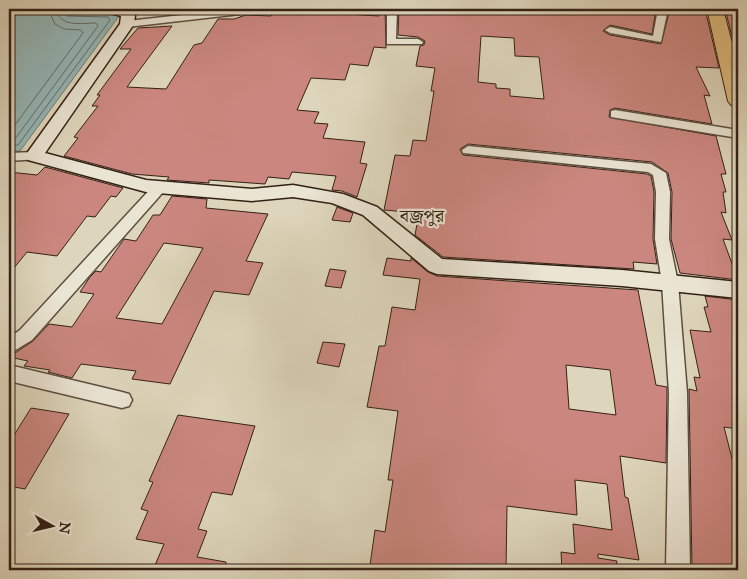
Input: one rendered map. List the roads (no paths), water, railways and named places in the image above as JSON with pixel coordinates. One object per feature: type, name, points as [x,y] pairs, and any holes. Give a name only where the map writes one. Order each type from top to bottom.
[{"type":"highway","points":[[715,9],[738,101]]},
{"type":"street","points":[[34,156],[125,14],[259,9]]},
{"type":"street","points":[[392,9],[391,42],[418,42]]},
{"type":"street","points":[[610,30],[657,40],[663,9]]},
{"type":"street","points":[[615,114],[738,134]]},
{"type":"street","points":[[468,150],[658,170],[663,192],[662,239],[670,283],[678,394],[678,570]]},
{"type":"street","points":[[9,156],[34,156],[146,186],[252,195],[293,191],[336,198],[370,210],[437,266],[670,283],[738,290]]},
{"type":"street","points":[[9,347],[26,335],[160,187]]},
{"type":"street","points":[[9,373],[122,400]]},
{"type":"water","points":[[9,11],[122,12],[20,151],[9,151]]},
{"type":"district","name":"বজ্রপুর","points":[[422,216]]}]
